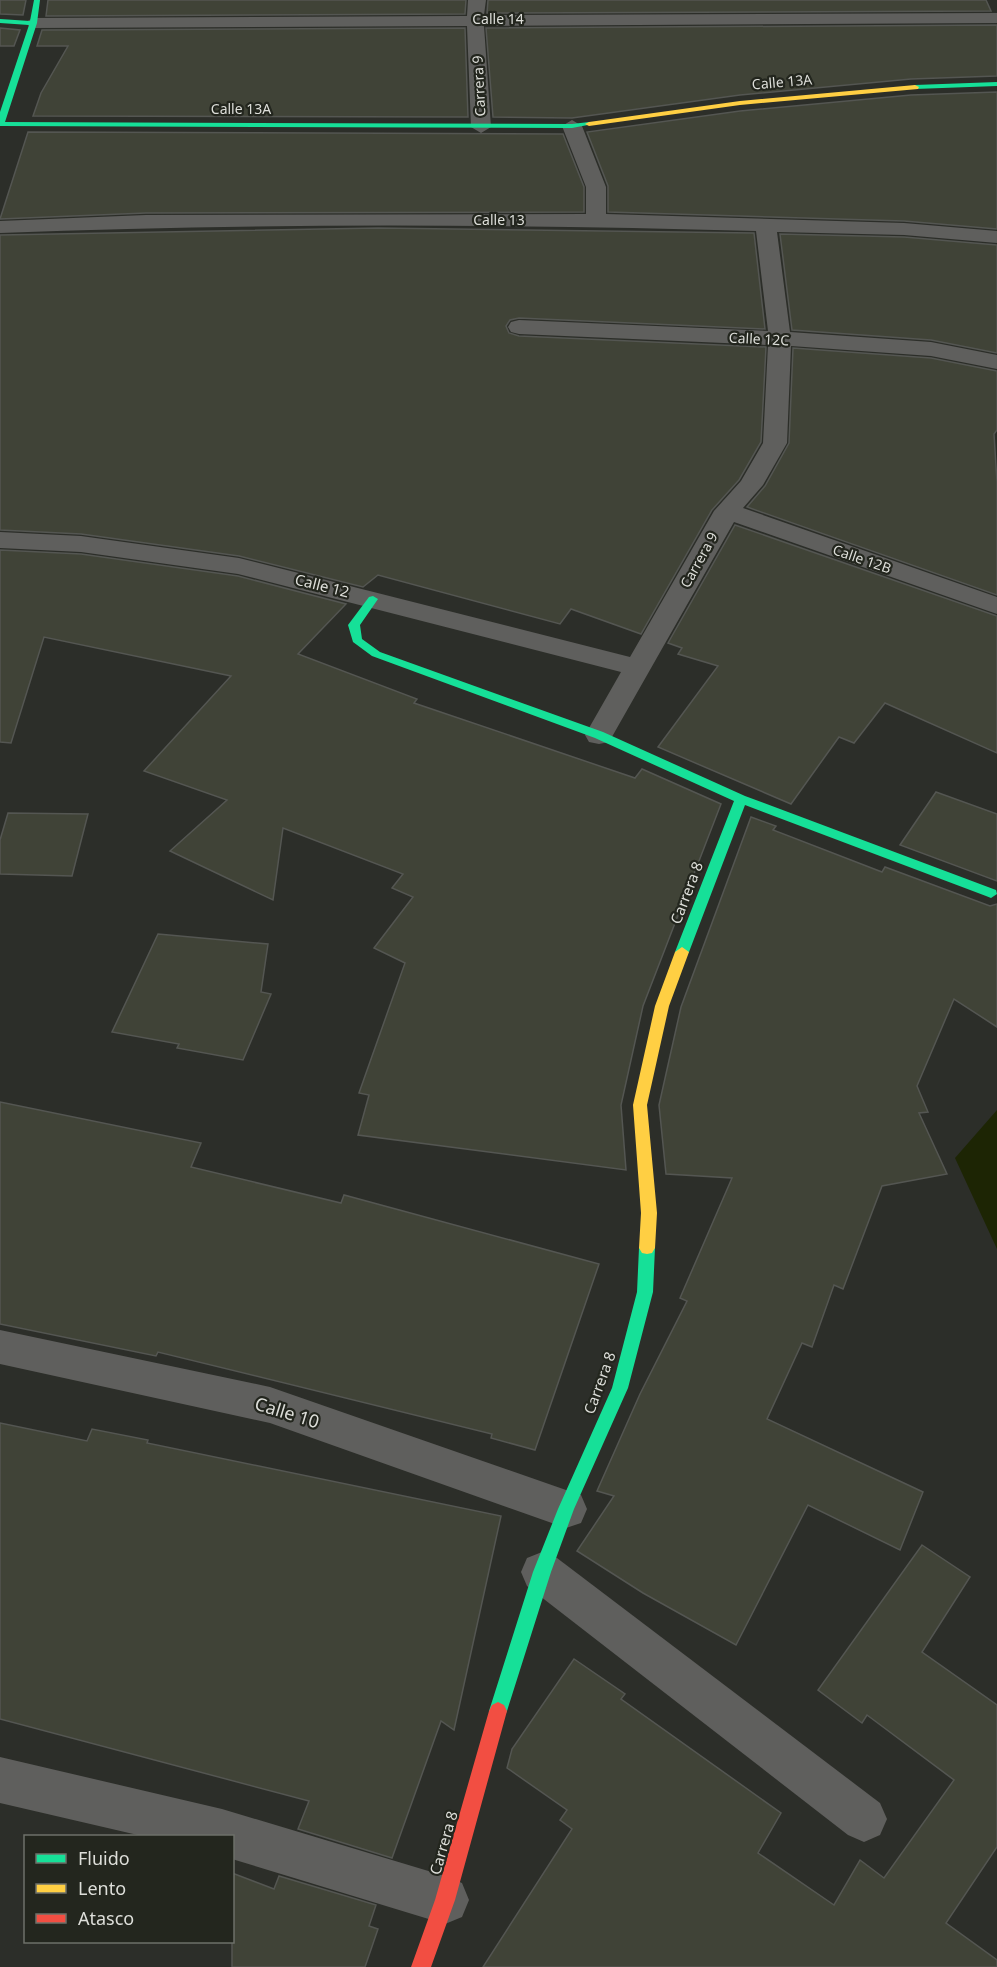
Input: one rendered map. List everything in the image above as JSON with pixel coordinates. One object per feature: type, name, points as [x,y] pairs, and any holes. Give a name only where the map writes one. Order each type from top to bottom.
[{"type":"street","points":[[0,124],[33,23],[38,0]]},
{"type":"street","name":"Carrera 9","points":[[477,0],[481,127],[572,126]]},
{"type":"street","name":"Calle 14","points":[[0,21],[33,23],[997,18]]},
{"type":"street","name":"Calle 13A","points":[[572,126],[740,103],[911,87],[997,84]]},
{"type":"street","name":"Calle 13A","points":[[0,124],[481,127]]},
{"type":"street","points":[[572,126],[596,187],[596,220]]},
{"type":"street","name":"Calle 13","points":[[0,227],[146,221],[596,220],[904,229],[997,237]]},
{"type":"street","name":"Carrera 9","points":[[599,735],[727,511],[751,485],[775,443],[780,340],[766,226]]},
{"type":"street","name":"Calle 12C","points":[[519,327],[854,342],[909,347],[997,362]]},
{"type":"street","name":"Calle 12B","points":[[727,511],[997,606]]},
{"type":"street","name":"Calle 12","points":[[0,540],[81,543],[239,566],[638,668]]},
{"type":"street","points":[[373,599],[354,625],[357,640],[376,654],[599,735],[741,799],[992,893]]},
{"type":"street","name":"Carrera 8","points":[[421,1967],[444,1900],[499,1706],[542,1572],[566,1509],[620,1388],[645,1292],[649,1213],[640,1105],[662,1006],[741,799]]},
{"type":"street","name":"Calle 10","points":[[0,1347],[270,1405],[566,1509]]},
{"type":"street","points":[[542,1572],[864,1819]]},
{"type":"street","points":[[0,1780],[232,1835]]},
{"type":"street","points":[[234,1836],[444,1900]]},
{"type":"shaded area","points":[[997,1110],[997,1249],[955,1158]]},
{"type":"building","points":[[0,0],[26,0],[23,15],[0,14]]},
{"type":"building","points":[[48,0],[466,0],[465,14],[46,16]]},
{"type":"building","points":[[488,0],[986,0],[991,11],[487,13]]},
{"type":"building","points":[[997,25],[997,76],[911,79],[740,95],[572,118],[493,117],[486,28]]},
{"type":"building","points":[[0,28],[20,30],[14,46],[0,46]]},
{"type":"building","points":[[465,28],[468,117],[33,116],[41,93],[68,46],[37,46],[42,30]]},
{"type":"building","points":[[997,92],[997,229],[904,221],[608,212],[608,186],[587,132],[740,111],[911,95]]},
{"type":"building","points":[[28,132],[563,134],[584,187],[584,212],[146,213],[0,219]]},
{"type":"building","points":[[378,228],[754,233],[765,329],[519,318],[510,320],[506,326],[509,333],[519,336],[766,347],[761,442],[739,480],[712,510],[641,634],[571,609],[560,624],[378,575],[363,587],[239,556],[81,534],[0,530],[0,235]]},
{"type":"building","points":[[780,234],[904,237],[997,245],[997,353],[931,340],[792,330]]},
{"type":"building","points":[[793,348],[931,358],[997,371],[997,430],[994,434],[997,482],[997,595],[747,507],[765,486],[789,443]]},
{"type":"building","points":[[735,525],[997,616],[997,753],[885,703],[854,743],[839,737],[791,804],[658,747],[718,666],[678,654],[682,648],[668,643]]},
{"type":"building","points":[[0,550],[81,554],[238,576],[346,604],[298,654],[417,699],[414,703],[635,778],[642,769],[721,804],[643,1006],[621,1105],[626,1170],[358,1135],[369,1095],[359,1093],[405,963],[374,948],[413,897],[392,888],[403,874],[283,828],[273,900],[170,851],[227,800],[144,771],[231,676],[44,637],[11,743],[0,742]]},
{"type":"building","points":[[936,792],[997,814],[997,881],[900,845]]},
{"type":"building","points":[[8,813],[88,814],[72,876],[0,874],[0,840]]},
{"type":"building","points":[[751,817],[776,826],[773,830],[882,872],[885,867],[990,906],[997,904],[997,1027],[954,999],[917,1086],[928,1112],[919,1113],[947,1174],[882,1186],[843,1289],[834,1285],[812,1347],[802,1343],[767,1419],[923,1492],[900,1550],[808,1505],[736,1645],[643,1593],[577,1551],[614,1496],[597,1491],[640,1394],[687,1301],[680,1298],[732,1178],[666,1174],[659,1105],[681,1007]]},
{"type":"building","points":[[158,934],[268,944],[261,992],[271,994],[243,1060],[177,1048],[179,1044],[112,1032]]},
{"type":"building","points":[[0,1102],[201,1143],[191,1167],[341,1203],[344,1195],[599,1264],[535,1450],[491,1438],[492,1434],[158,1352],[156,1356],[0,1324]]},
{"type":"building","points":[[0,1423],[87,1441],[92,1429],[148,1440],[147,1443],[501,1516],[454,1730],[441,1721],[392,1858],[298,1829],[309,1801],[0,1719]]},
{"type":"building","points":[[922,1545],[970,1577],[922,1652],[997,1705],[997,1847],[946,1923],[997,1960],[997,1967],[483,1967],[572,1829],[560,1820],[567,1810],[507,1768],[512,1749],[574,1659],[625,1694],[621,1699],[781,1813],[758,1853],[834,1905],[860,1860],[884,1878],[954,1780],[867,1715],[862,1723],[818,1690]]},
{"type":"building","points":[[234,1874],[274,1889],[279,1876],[376,1905],[369,1926],[378,1929],[365,1967],[232,1967]]},
{"type":"traffic: fast","points":[[0,124],[33,23],[37,0]]},
{"type":"traffic: fast","points":[[0,21],[33,23]]},
{"type":"traffic: fast","points":[[915,87],[997,84]]},
{"type":"traffic: fast","points":[[0,124],[572,126],[589,124]]},
{"type":"traffic: fast","points":[[373,599],[354,625],[357,640],[376,654],[599,735],[741,799],[991,893]]},
{"type":"traffic: fast","points":[[682,952],[741,799]]},
{"type":"traffic: fast","points":[[498,1711],[542,1572],[566,1509],[620,1388],[645,1292],[647,1248]]},
{"type":"traffic: slow","points":[[589,124],[740,103],[915,87]]},
{"type":"traffic: slow","points":[[647,1248],[649,1213],[640,1105],[662,1006],[682,952]]},
{"type":"traffic: jam","points":[[421,1967],[445,1900],[498,1711]]}]
